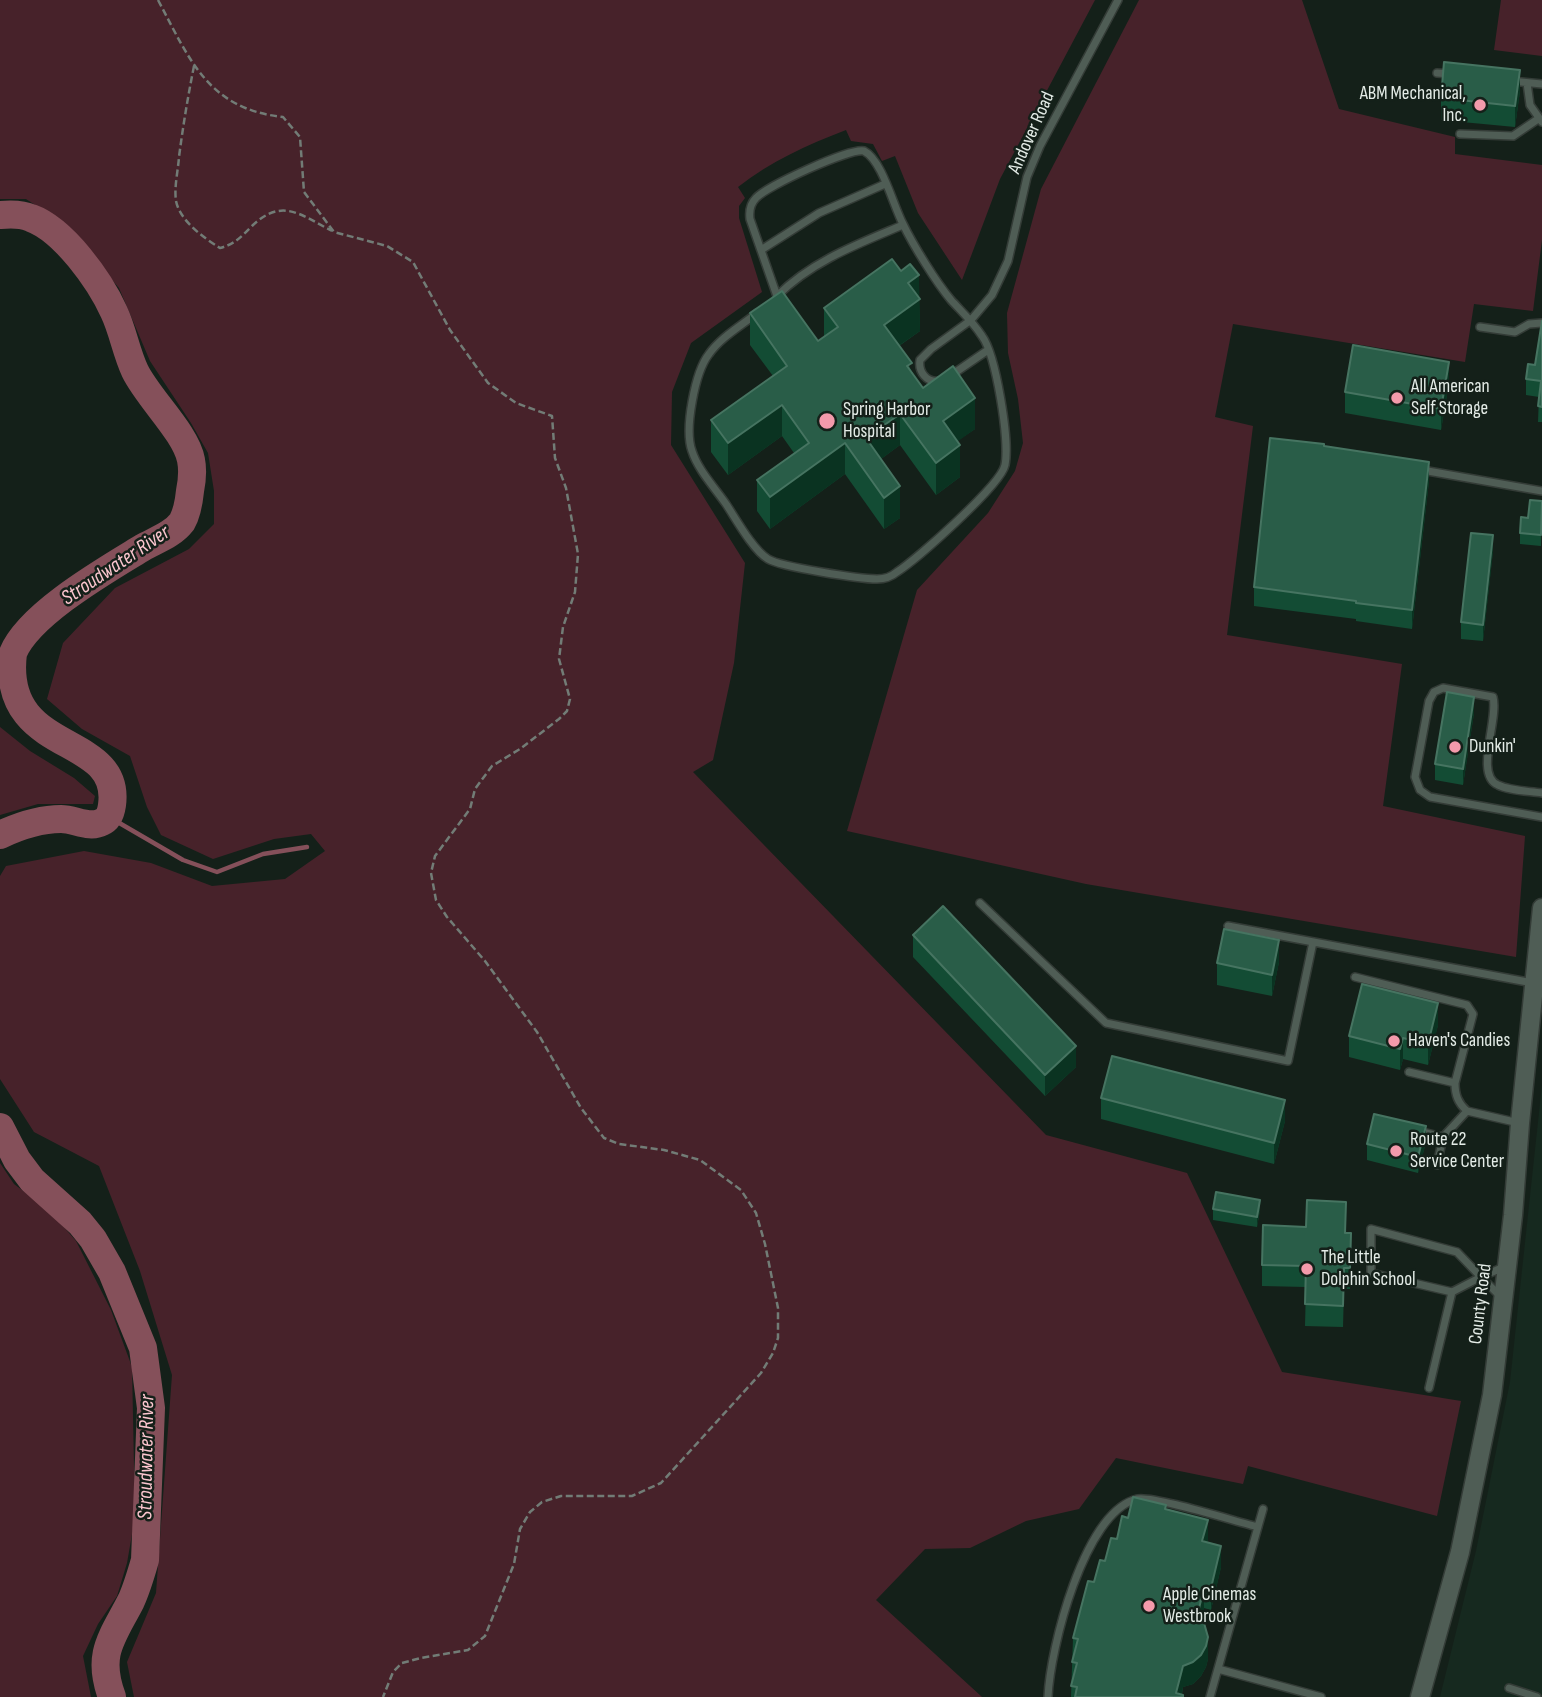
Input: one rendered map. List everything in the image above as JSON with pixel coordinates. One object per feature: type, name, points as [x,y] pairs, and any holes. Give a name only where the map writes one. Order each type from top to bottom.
[{"type":"main road","name":"County Road","points":[[1422,1691],[1462,1539],[1492,1395],[1542,908]]},
{"type":"lane","name":"Andover Road","points":[[988,350],[942,380],[929,380],[920,370],[920,360],[924,355],[971,320],[992,295],[1008,261],[1027,177],[1040,146],[1118,0]]},
{"type":"lane","points":[[1437,73],[1463,76]]},
{"type":"lane","points":[[1501,80],[1542,84]]},
{"type":"lane","points":[[1460,134],[1513,136],[1540,120],[1530,105],[1527,83]]},
{"type":"lane","points":[[777,296],[749,213],[755,198],[811,168],[857,149],[870,154],[874,159],[903,225],[951,299],[985,340],[1004,427],[1005,468],[994,483],[934,541],[897,573],[887,578],[876,579],[767,559],[702,471],[691,451],[689,433],[700,371],[708,355],[720,341],[777,296],[793,280],[836,253],[903,225]]},
{"type":"lane","points":[[761,250],[820,213],[885,184]]},
{"type":"lane","points":[[1480,327],[1516,332],[1529,324],[1542,323]]},
{"type":"lane","points":[[1413,468],[1542,491]]},
{"type":"lane","points":[[1542,793],[1498,785],[1490,778],[1486,768],[1496,707],[1493,697],[1443,688],[1434,692],[1429,701],[1415,777],[1420,790],[1430,797],[1542,817]]},
{"type":"lane","points":[[980,903],[1106,1023],[1288,1060],[1312,942]]},
{"type":"lane","points":[[1228,926],[1534,983]]},
{"type":"lane","points":[[1355,976],[1467,1005],[1471,1009],[1472,1020],[1455,1083],[1455,1094],[1467,1111],[1520,1123]]},
{"type":"lane","points":[[1409,1072],[1455,1083]]},
{"type":"lane","points":[[1437,1165],[1443,1137],[1467,1111]]},
{"type":"lane","points":[[1409,1129],[1443,1137]]},
{"type":"lane","points":[[1503,1300],[1481,1277],[1457,1252],[1371,1229],[1371,1273],[1452,1292],[1481,1277],[1507,1266]]},
{"type":"lane","points":[[1429,1388],[1452,1292]]},
{"type":"lane","points":[[1048,1697],[1050,1668],[1068,1597],[1083,1562],[1104,1525],[1119,1507],[1139,1498],[1173,1504],[1258,1527]]},
{"type":"lane","points":[[1210,1697],[1263,1509]]},
{"type":"lane","points":[[1218,1670],[1321,1697]]},
{"type":"lane","points":[[1508,1688],[1537,1697]]},
{"type":"lane","points":[[1410,1697],[1422,1691]]},
{"type":"path","points":[[158,0],[194,66],[220,95],[262,114],[283,117],[300,137],[304,192],[334,232]]},
{"type":"path","points":[[194,66],[181,129],[176,202],[184,217],[205,238],[220,248],[234,244],[258,220],[274,210],[295,212],[334,232],[387,246],[413,262],[450,330],[488,383],[516,403],[552,415],[555,458],[566,488],[578,554],[575,592],[563,627],[559,659],[570,699],[567,711],[530,742],[492,766],[475,789],[470,809],[435,856],[431,873],[436,900],[537,1032],[581,1108],[604,1138],[619,1144],[664,1150],[701,1160],[741,1190],[756,1213],[778,1308],[778,1338],[761,1373],[662,1483],[632,1496],[561,1496],[542,1502],[530,1512],[520,1529],[514,1563],[485,1636],[468,1650],[402,1663],[393,1672],[383,1697]]},
{"type":"shaded area","points":[[0,0],[1095,0],[1000,179],[962,280],[918,213],[895,156],[882,161],[873,144],[851,141],[846,130],[790,154],[738,187],[745,198],[739,206],[739,218],[762,292],[691,343],[672,392],[671,445],[745,563],[734,663],[713,760],[693,772],[1046,1135],[1187,1173],[1282,1372],[1461,1401],[1437,1516],[1248,1466],[1243,1484],[1116,1458],[1079,1509],[1026,1521],[970,1548],[925,1549],[876,1600],[982,1697],[134,1697],[127,1662],[156,1593],[172,1375],[140,1271],[99,1166],[34,1132],[0,1079],[0,876],[6,866],[84,851],[151,863],[212,886],[285,879],[325,851],[311,834],[274,839],[213,859],[161,835],[147,807],[130,756],[82,729],[47,699],[63,643],[115,588],[189,549],[214,524],[214,491],[208,453],[150,361],[119,288],[64,224],[26,199],[0,199]]},
{"type":"shaded area","points":[[1139,0],[1302,0],[1339,109],[1455,137],[1455,154],[1542,165],[1542,240],[1533,311],[1474,304],[1465,362],[1233,324],[1215,417],[1253,426],[1227,635],[1402,664],[1383,806],[1525,836],[1516,957],[1086,884],[847,831],[917,590],[988,513],[1015,471],[1023,443],[1018,399],[1008,353],[1007,313],[1041,189]]},
{"type":"shaded area","points":[[1501,0],[1542,0],[1542,56],[1494,50]]},
{"type":"shaded area","points":[[0,727],[30,751],[74,778],[95,796],[93,804],[38,804],[0,815]]},
{"type":"shaded area","points":[[1542,1085],[1542,1697],[1440,1697],[1476,1551],[1510,1382]]},
{"type":"shaded area","points":[[0,1163],[14,1184],[50,1211],[76,1241],[111,1310],[132,1367],[135,1517],[127,1563],[117,1596],[98,1624],[83,1656],[91,1697],[0,1697]]},
{"type":"building","points":[[1444,62],[1520,70],[1515,106],[1441,98]]},
{"type":"building","points":[[892,259],[901,271],[910,264],[919,275],[908,283],[920,299],[884,325],[912,363],[907,366],[923,388],[953,366],[975,398],[943,421],[960,445],[936,463],[900,414],[866,438],[900,486],[884,498],[845,443],[770,497],[757,480],[809,443],[782,405],[728,443],[711,420],[787,366],[750,313],[782,291],[818,341],[838,327],[824,308]]},
{"type":"building","points":[[1542,321],[1542,407],[1538,406],[1541,381],[1526,379],[1528,364],[1535,365]]},
{"type":"building","points":[[1353,345],[1449,362],[1441,409],[1345,392]]},
{"type":"building","points":[[1270,438],[1324,444],[1429,462],[1412,610],[1254,587]]},
{"type":"building","points":[[1530,500],[1542,501],[1541,535],[1520,533],[1521,517],[1528,518]]},
{"type":"building","points":[[1471,533],[1493,535],[1483,625],[1461,622]]},
{"type":"building","name":"Dunkin'","points":[[1447,692],[1474,697],[1463,769],[1435,764]]},
{"type":"building","points":[[943,906],[1076,1046],[1045,1075],[913,935]]},
{"type":"building","points":[[1224,929],[1279,940],[1272,975],[1217,963]]},
{"type":"building","points":[[1362,984],[1438,1003],[1428,1044],[1403,1038],[1400,1049],[1349,1036]]},
{"type":"building","points":[[1112,1056],[1285,1100],[1274,1143],[1101,1098]]},
{"type":"building","points":[[1374,1114],[1426,1126],[1418,1157],[1367,1144]]},
{"type":"building","points":[[1216,1192],[1260,1200],[1257,1217],[1213,1209]]},
{"type":"building","name":"The Little Dolphin School","points":[[1307,1200],[1346,1202],[1345,1233],[1351,1233],[1350,1268],[1344,1268],[1343,1306],[1305,1304],[1306,1266],[1262,1265],[1263,1225],[1306,1227]]},
{"type":"building","name":"Apple Cinemas Westbrook","points":[[1133,1497],[1208,1520],[1202,1541],[1221,1546],[1211,1588],[1204,1587],[1198,1613],[1208,1637],[1206,1646],[1193,1662],[1183,1666],[1176,1693],[1183,1697],[1075,1697],[1077,1687],[1071,1686],[1077,1663],[1072,1662],[1078,1639],[1073,1638],[1088,1581],[1094,1582],[1100,1560],[1105,1561],[1111,1538],[1117,1539],[1122,1516],[1128,1518]]},
{"type":"waterway","name":"Stroudwater River","points":[[0,215],[24,216],[43,224],[56,233],[80,258],[114,312],[135,371],[182,438],[191,460],[192,472],[188,507],[178,527],[109,568],[51,608],[22,638],[13,653],[14,687],[24,711],[41,728],[99,765],[110,782],[112,805],[109,815],[97,824],[53,819],[0,835]]},
{"type":"waterway","points":[[109,817],[183,860],[217,872],[263,854],[307,847]]},
{"type":"waterway","name":"Stroudwater River","points":[[0,1127],[17,1160],[32,1180],[80,1223],[93,1239],[112,1272],[143,1348],[151,1408],[145,1560],[133,1596],[108,1647],[107,1682],[112,1697]]},
{"type":"place","name":"ABM Mechanical, Inc.","points":[[1480,105]]},
{"type":"place","name":"All American Self Storage","points":[[1397,398]]},
{"type":"place","name":"Spring Harbor Hospital","points":[[827,421]]},
{"type":"place","name":"Dunkin'","points":[[1455,747]]},
{"type":"place","name":"Haven's Candies","points":[[1394,1041]]},
{"type":"place","name":"Route 22 Service Center","points":[[1396,1151]]},
{"type":"place","name":"The Little Dolphin School","points":[[1307,1269]]},
{"type":"place","name":"Apple Cinemas Westbrook","points":[[1149,1606]]}]
